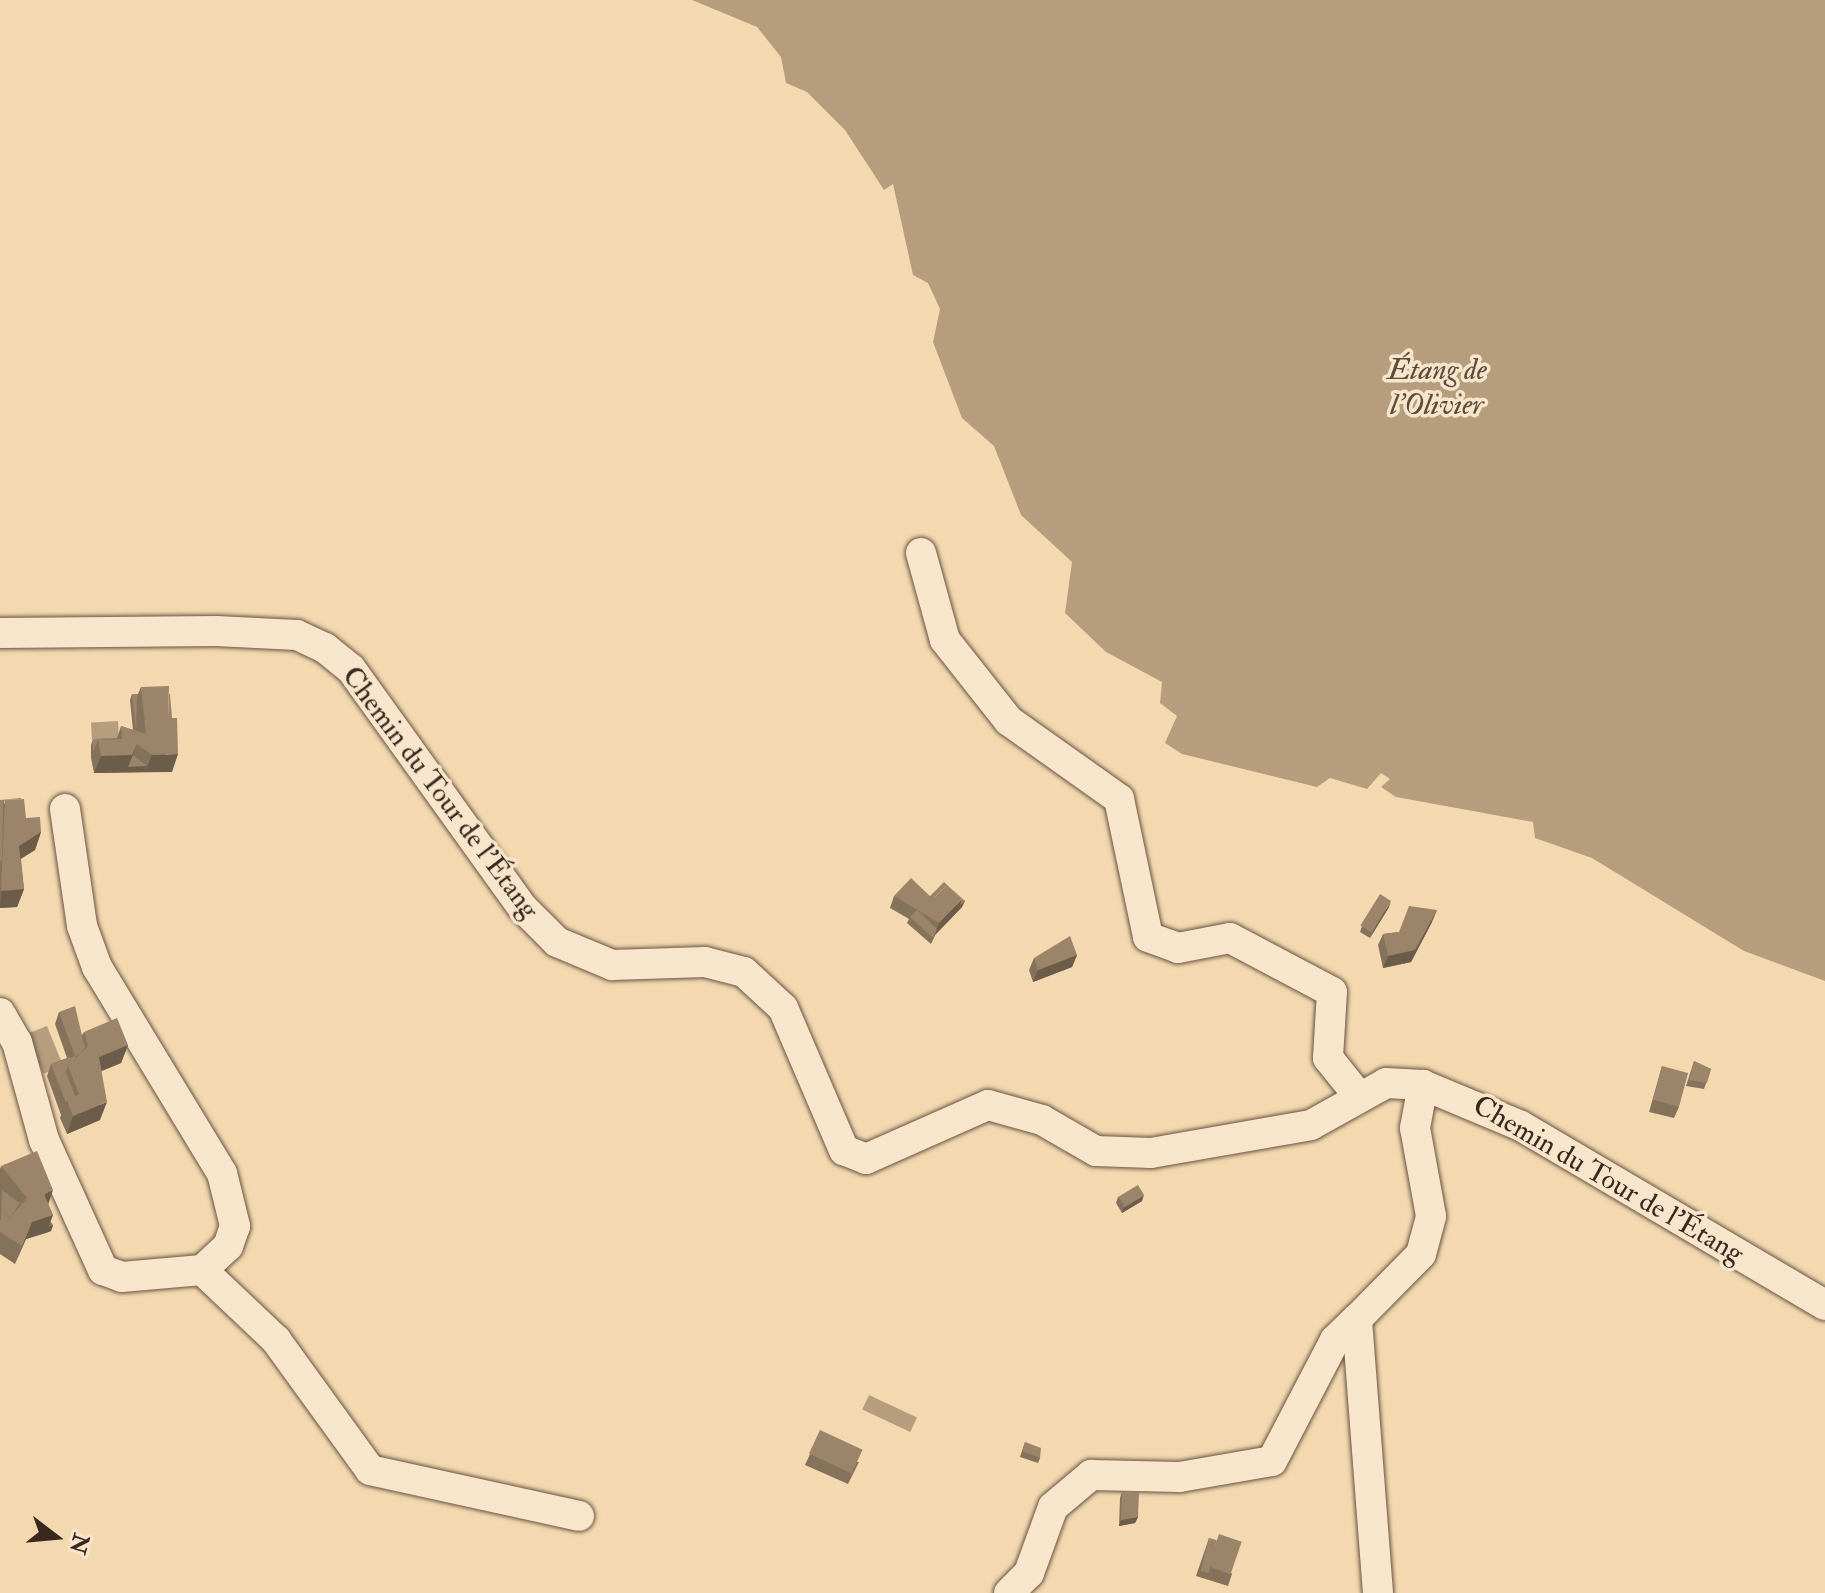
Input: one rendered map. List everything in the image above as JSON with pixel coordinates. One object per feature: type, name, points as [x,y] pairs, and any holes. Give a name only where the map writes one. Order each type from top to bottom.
[{"type":"street","points":[[921,553],[945,640],[1009,721],[1119,799],[1148,937],[1178,948],[1230,938],[1332,992],[1328,1058],[1357,1094]]},
{"type":"street","name":"Chemin du Tour de l'Étang","points":[[0,633],[230,631],[297,635],[325,648],[351,669],[523,908],[557,942],[612,965],[705,962],[744,972],[783,1008],[844,1150],[866,1159],[988,1105],[1042,1120],[1096,1151],[1151,1153],[1311,1125],[1357,1094],[1386,1083],[1423,1085],[1521,1126],[1825,1305]]},
{"type":"street","points":[[0,1013],[17,1042],[44,1140],[103,1270],[122,1277],[202,1270],[228,1246],[235,1226],[222,1173],[97,967],[82,926],[65,809]]},
{"type":"street","points":[[1009,1593],[1029,1573],[1053,1507],[1091,1475],[1180,1477],[1272,1461],[1335,1340],[1421,1254],[1431,1216],[1415,1128],[1423,1085]]},
{"type":"street","points":[[202,1270],[276,1340],[370,1470],[579,1516]]},
{"type":"street","points":[[1357,1319],[1378,1593]]},
{"type":"water","name":"Étang de l'Olivier","points":[[692,0],[1825,0],[1825,981],[1744,951],[1592,858],[1535,838],[1533,822],[1396,797],[1381,787],[1390,779],[1381,773],[1367,789],[1330,778],[1317,787],[1182,754],[1165,743],[1177,716],[1160,703],[1162,682],[1106,652],[1065,613],[1072,562],[1021,515],[994,446],[962,418],[933,342],[940,309],[928,283],[913,275],[893,184],[884,190],[845,130],[807,92],[786,83],[781,57],[757,27]]},
{"type":"water","points":[[118,721],[119,738],[92,739],[91,722]]},
{"type":"water","points":[[47,1026],[63,1066],[44,1074],[28,1034]]},
{"type":"water","points":[[869,1395],[917,1417],[910,1432],[862,1410]]},
{"type":"building","points":[[169,686],[168,718],[177,718],[178,754],[152,755],[137,744],[132,755],[101,756],[98,740],[122,739],[121,726],[146,734],[141,687]]},
{"type":"building","points":[[132,694],[138,694],[136,731]]},
{"type":"building","points":[[170,694],[172,718],[168,718]]},
{"type":"building","points":[[117,738],[98,740],[93,752],[93,739]]},
{"type":"building","points":[[133,755],[147,766],[128,767]]},
{"type":"building","points":[[21,798],[5,800],[3,806],[0,861],[0,800]]},
{"type":"building","points":[[24,799],[26,818],[40,817],[41,832],[19,846],[24,889],[1,891],[5,800]]},
{"type":"building","points":[[911,878],[933,899],[947,885],[962,899],[939,923],[894,896]]},
{"type":"building","points":[[944,882],[965,901],[960,905],[962,899],[947,885],[933,899],[930,896]]},
{"type":"building","points":[[1380,894],[1391,901],[1371,932],[1360,925]]},
{"type":"building","points":[[1409,906],[1437,910],[1415,950],[1388,956],[1383,934],[1399,932]]},
{"type":"building","points":[[917,910],[937,929],[933,938],[910,917]]},
{"type":"building","points":[[1070,936],[1077,955],[1038,970],[1034,958]]},
{"type":"building","points":[[75,1006],[85,1048],[75,1056],[59,1012]]},
{"type":"building","points":[[117,1018],[128,1045],[99,1057],[107,1102],[73,1116],[67,1100],[79,1094],[68,1066],[88,1046],[84,1032]]},
{"type":"building","points":[[75,1056],[66,1072],[75,1096],[66,1103],[51,1064]]},
{"type":"building","points":[[1694,1061],[1711,1069],[1707,1083],[1689,1080]]},
{"type":"building","points":[[1662,1066],[1688,1073],[1679,1107],[1653,1100]]},
{"type":"building","points":[[37,1151],[53,1190],[44,1194],[53,1215],[32,1222],[22,1246],[0,1232],[0,1221],[5,1214],[10,1218],[27,1198],[1,1166]]},
{"type":"building","points":[[1138,1185],[1144,1195],[1124,1207],[1118,1197]]},
{"type":"building","points":[[2,1190],[20,1203],[10,1218],[5,1214],[1,1220]]},
{"type":"building","points":[[820,1430],[863,1450],[852,1473],[809,1454]]},
{"type":"building","points":[[1025,1442],[1041,1448],[1040,1458],[1022,1451]]},
{"type":"building","points":[[1122,1492],[1139,1492],[1138,1517],[1121,1520]]},
{"type":"building","points":[[1219,1534],[1242,1542],[1231,1574],[1208,1566]]},
{"type":"building","points":[[1209,1538],[1217,1540],[1209,1573],[1201,1571]]}]
